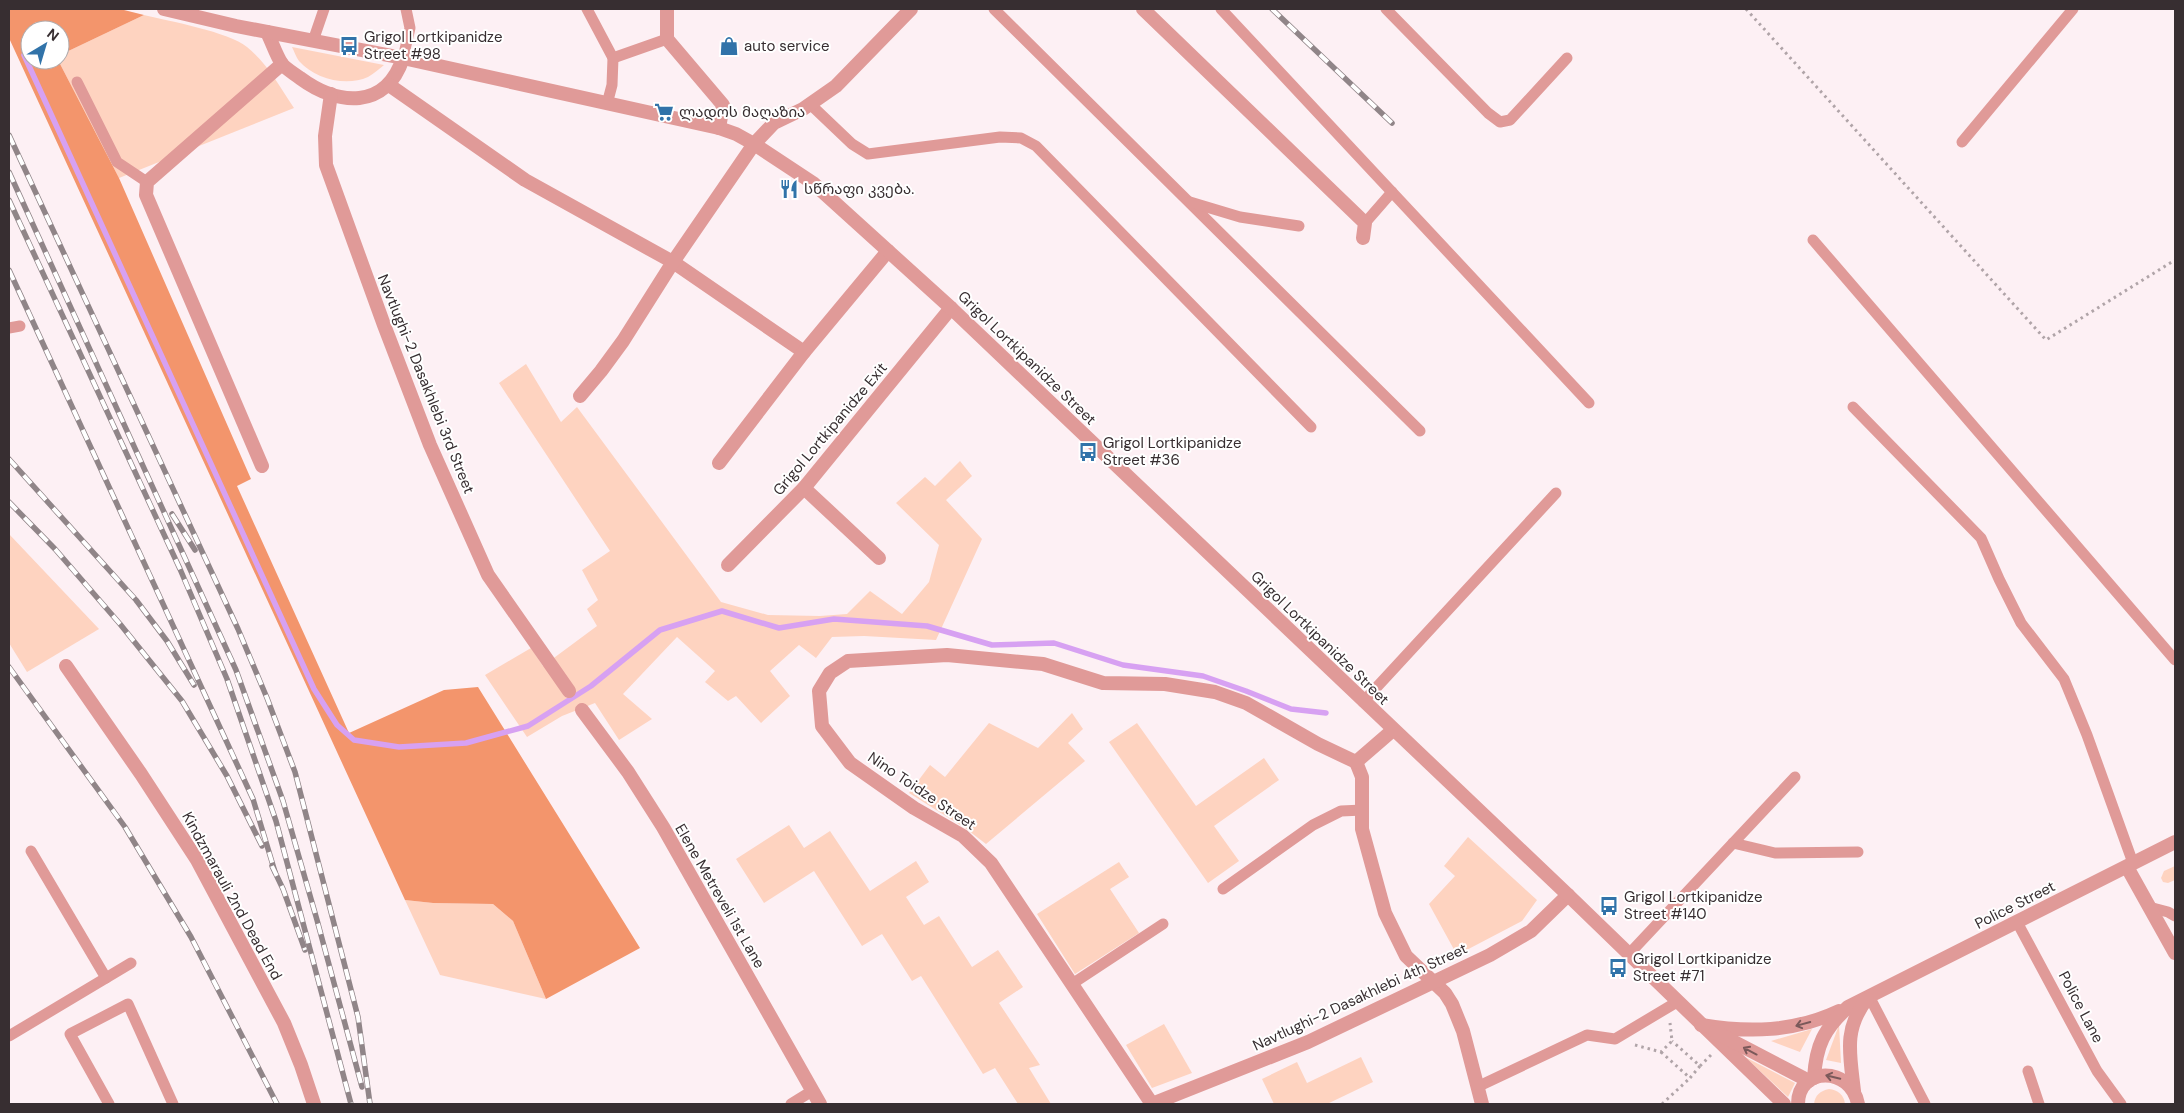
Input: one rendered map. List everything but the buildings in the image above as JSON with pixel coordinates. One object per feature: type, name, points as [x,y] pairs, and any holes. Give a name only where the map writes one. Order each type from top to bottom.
[{"type":"street","name":"Grigol Lortkipanidze Street","points":[[164,9],[267,32],[403,58],[718,128],[736,134],[754,144],[813,183],[951,308],[1568,895],[1629,954],[1673,1004],[1701,1025],[1784,1104]]},
{"type":"street","points":[[667,9],[667,39],[723,105],[718,128]]},
{"type":"street","points":[[580,396],[617,349],[673,262],[754,144],[774,123],[810,104],[836,86],[911,9]]},
{"type":"street","points":[[1143,9],[1365,222],[1363,238]]},
{"type":"street","points":[[267,32],[282,64],[317,89],[331,94],[358,99],[389,85],[398,74],[403,58]]},
{"type":"street","points":[[262,466],[146,195],[147,182],[282,64]]},
{"type":"street","points":[[389,85],[526,180],[673,262],[804,352]]},
{"type":"street","name":"Navtlughi-2 Dasakhlebi 3rd Street","points":[[331,94],[324,136],[326,165],[430,445],[488,575],[569,691]]},
{"type":"street","points":[[719,463],[804,352],[888,251]]},
{"type":"street","name":"Grigol Lortkipanidze Exit","points":[[728,565],[804,488],[951,308]]},
{"type":"street","points":[[804,488],[879,558]]},
{"type":"street","name":"Nino Toidze Street","points":[[1152,1104],[991,863],[962,836],[914,808],[850,763],[822,726],[819,691],[830,673],[848,661],[947,656],[1043,664],[1102,683],[1165,684],[1215,692],[1246,703],[1318,744],[1356,762]]},
{"type":"street","name":"Kindzmarauli 2nd Dead End","points":[[66,666],[141,774],[197,860],[284,1023],[314,1104]]},
{"type":"street","name":"Elene Metreveli 1st Lane","points":[[582,710],[628,772],[663,827],[820,1104]]},
{"type":"street","points":[[1393,730],[1356,762],[1362,777],[1362,829],[1385,913],[1406,956],[1433,982],[1452,1004],[1464,1031],[1476,1087],[1482,1104]]},
{"type":"street","name":"Police Street","points":[[1798,1104],[1802,1089],[1811,1080],[1815,1058],[1822,1038],[1833,1021],[1848,1007],[2175,842]]},
{"type":"street","points":[[2130,865],[2149,907],[2175,953]]},
{"type":"street","name":"Navtlughi-2 Dasakhlebi 4th Street","points":[[1152,1104],[1308,1042],[1490,955],[1530,931],[1568,895]]},
{"type":"street","name":"Police Street","points":[[1857,1101],[1850,1052],[1850,1031],[1856,1013],[1869,996]]},
{"type":"street","points":[[1701,1025],[1746,1030],[1791,1027],[1820,1019],[1848,1007]]},
{"type":"street","name":"Grigol Lortkipanidze Street","points":[[1701,1025],[1811,1080]]},
{"type":"street","points":[[1811,1080],[1825,1075],[1837,1076],[1847,1082],[1857,1101]]},
{"type":"lane","points":[[313,41],[324,9]]},
{"type":"lane","points":[[403,58],[410,28],[406,9]]},
{"type":"lane","points":[[587,9],[613,58],[612,85],[607,104]]},
{"type":"lane","points":[[994,9],[1420,431]]},
{"type":"lane","points":[[1221,9],[1589,403]]},
{"type":"lane","points":[[1386,9],[1488,113],[1500,122],[1510,120],[1567,58]]},
{"type":"lane","points":[[1962,142],[2074,9]]},
{"type":"lane","points":[[613,58],[667,39]]},
{"type":"lane","points":[[77,82],[117,162],[147,182]]},
{"type":"lane","points":[[810,104],[852,144],[868,154],[1000,137],[1021,138],[1036,146],[1311,427]]},
{"type":"lane","points":[[1365,222],[1392,192]]},
{"type":"lane","points":[[1188,202],[1240,217],[1299,226]]},
{"type":"lane","points":[[1813,240],[2175,660]]},
{"type":"lane","points":[[1853,407],[1981,538],[2020,623],[2064,679],[2087,735],[2130,865]]},
{"type":"lane","points":[[1363,702],[1556,493]]},
{"type":"lane","points":[[1629,954],[1795,776]]},
{"type":"lane","points":[[1223,889],[1312,825],[1341,811],[1363,810]]},
{"type":"lane","points":[[1733,843],[1775,853],[1858,852]]},
{"type":"lane","points":[[31,851],[106,978]]},
{"type":"lane","points":[[2149,907],[2175,916]]},
{"type":"lane","name":"Police Lane","points":[[2017,922],[2097,1071],[2121,1104]]},
{"type":"lane","points":[[1072,984],[1163,924]]},
{"type":"lane","points":[[9,1036],[130,963]]},
{"type":"lane","points":[[1869,996],[1925,1104]]},
{"type":"lane","points":[[109,1104],[70,1034],[128,1004],[173,1104]]},
{"type":"lane","points":[[1476,1087],[1587,1035],[1615,1039],[1673,1004]]},
{"type":"lane","points":[[2028,1071],[2039,1104]]},
{"type":"lane","points":[[791,1104],[812,1091]]},
{"type":"path","points":[[1746,9],[2046,340],[2175,260]]},
{"type":"path","points":[[1661,1052],[1672,1041],[1673,1004]]},
{"type":"path","points":[[1615,1039],[1661,1052],[1690,1078]]},
{"type":"path","points":[[1662,1104],[1700,1066],[1672,1041]]},
{"type":"shaded area","points":[[9,9],[120,9],[144,15],[70,50],[70,20],[20,20],[20,62],[9,38]]},
{"type":"shaded area","points":[[144,15],[198,28],[227,37],[247,47],[261,60],[294,108],[119,178],[63,70],[70,70],[70,50]]},
{"type":"shaded area","points":[[292,47],[384,65],[368,77],[359,80],[331,80],[306,67],[298,59]]},
{"type":"shaded area","points":[[24,70],[63,70],[119,178],[251,479],[237,486],[349,733],[444,690],[478,687],[640,948],[546,999],[513,921],[493,904],[433,903],[405,900]]},
{"type":"shaded area","points":[[526,364],[561,422],[577,407],[721,602],[768,615],[820,616],[847,614],[870,591],[902,614],[929,582],[939,545],[896,503],[925,477],[935,486],[960,461],[972,476],[946,500],[982,539],[936,640],[864,636],[832,637],[816,658],[799,645],[770,671],[790,696],[761,723],[736,696],[728,701],[705,682],[715,671],[677,637],[623,694],[652,719],[619,740],[595,703],[562,716],[527,737],[485,675],[531,648],[543,666],[597,626],[587,609],[598,600],[582,570],[610,551],[499,383]]},
{"type":"shaded area","points":[[9,534],[99,629],[27,672],[9,643]]},
{"type":"shaded area","points":[[1072,713],[1083,729],[1068,743],[1085,761],[986,844],[965,828],[909,793],[930,765],[945,777],[989,723],[1038,748]]},
{"type":"shaded area","points":[[1137,723],[1196,806],[1264,758],[1279,780],[1214,826],[1239,861],[1208,883],[1109,742]]},
{"type":"shaded area","points":[[789,825],[804,848],[830,831],[870,891],[916,861],[929,882],[906,897],[924,925],[939,916],[972,967],[998,950],[1023,987],[999,1003],[1040,1065],[1029,1068],[1051,1104],[1018,1104],[995,1068],[983,1074],[921,976],[912,981],[882,934],[862,946],[814,871],[764,903],[736,859]]},
{"type":"shaded area","points":[[1468,837],[1537,900],[1522,921],[1457,955],[1429,904],[1455,876],[1444,866]]},
{"type":"shaded area","points":[[1119,862],[1129,877],[1110,889],[1139,933],[1075,974],[1037,914]]},
{"type":"shaded area","points":[[2175,866],[2175,880],[2168,883],[2163,882],[2161,878],[2164,871]]},
{"type":"shaded area","points":[[405,900],[433,903],[493,904],[513,921],[546,999],[440,975]]},
{"type":"shaded area","points":[[1164,1024],[1192,1073],[1152,1088],[1126,1045]]},
{"type":"shaded area","points":[[1839,1025],[1841,1063],[1826,1060]]},
{"type":"shaded area","points":[[1812,1029],[1800,1052],[1771,1041]]},
{"type":"shaded area","points":[[1361,1057],[1373,1082],[1327,1104],[1274,1104],[1262,1079],[1297,1062],[1307,1083]]},
{"type":"shaded area","points":[[1745,1057],[1795,1083],[1788,1097]]},
{"type":"shaded area","points":[[1829,1089],[1835,1090],[1840,1094],[1845,1104],[1814,1104],[1815,1098],[1819,1094]]},
{"type":"waterway","points":[[31,70],[314,689],[337,725],[354,740],[399,747],[466,743],[528,726],[591,686],[660,630],[722,611],[779,628],[834,619],[927,626],[992,645],[1054,643],[1123,665],[1203,676],[1291,709],[1326,713]]},
{"type":"railway","points":[[1272,9],[1392,123]]},
{"type":"railway","points":[[9,135],[238,629],[295,772],[358,1017],[370,1104]]},
{"type":"railway","points":[[9,172],[236,670],[283,801],[362,1087]]},
{"type":"railway","points":[[9,200],[180,569],[227,679],[276,821],[351,1104]]},
{"type":"railway","points":[[9,270],[253,799],[275,872]]},
{"type":"railway","points":[[9,459],[136,600],[167,641],[194,685]]},
{"type":"railway","points":[[9,502],[55,549],[120,624],[182,701],[227,776],[262,846]]},
{"type":"railway","points":[[172,514],[195,550]]},
{"type":"railway","points":[[9,667],[125,827],[191,937],[277,1104]]},
{"type":"railway","points":[[272,866],[283,889],[305,950]]},
{"type":"place","name":"Grigol Lortkipanidze Street #98","points":[[349,46]]},
{"type":"place","name":"auto service","points":[[729,46]]},
{"type":"place","name":"ლადოს მაღაზია","points":[[664,112]]},
{"type":"place","name":"სწრაფი კვება.","points":[[789,189]]},
{"type":"place","name":"Grigol Lortkipanidze Street #36","points":[[1088,452]]},
{"type":"place","name":"Grigol Lortkipanidze Street #140","points":[[1609,906]]},
{"type":"place","name":"Grigol Lortkipanidze Street #71","points":[[1618,968]]}]
